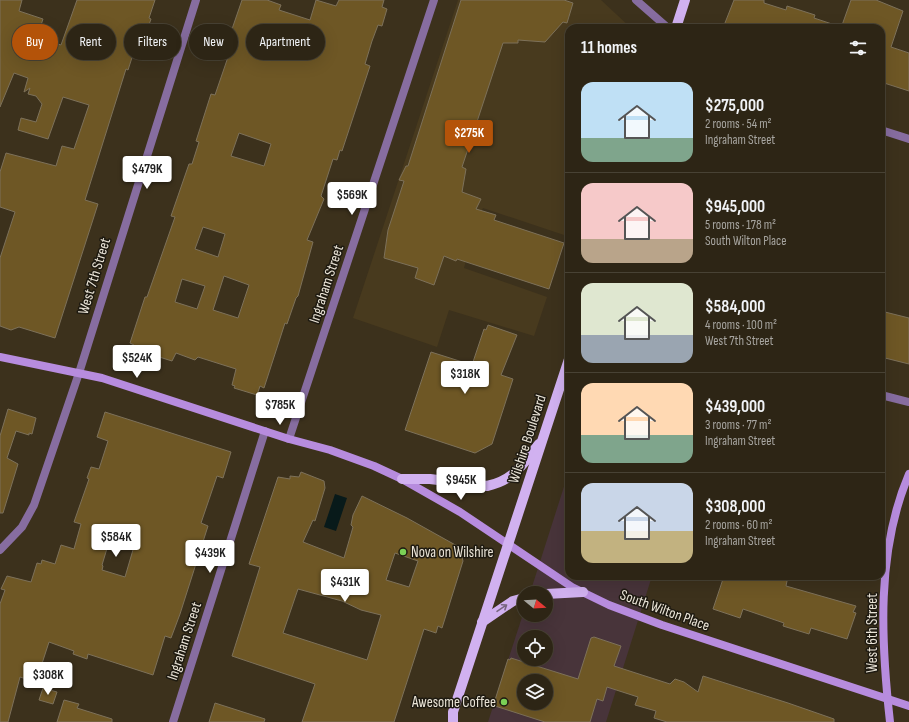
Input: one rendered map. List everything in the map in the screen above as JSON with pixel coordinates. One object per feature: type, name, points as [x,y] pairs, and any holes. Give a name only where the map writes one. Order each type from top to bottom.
[{"type":"main road","points":[[677,24],[685,0]]},
{"type":"main road","name":"South Wilton Place","points":[[0,357],[102,378],[289,439],[330,450],[402,479],[460,512],[583,592],[609,605],[662,625],[909,706]]},
{"type":"main road","name":"Wilshire Boulevard","points":[[446,722],[453,717],[507,544],[565,371]]},
{"type":"main road","points":[[402,479],[430,479],[487,486],[493,485],[512,476],[543,440]]},
{"type":"main road","name":"West 6th Street","points":[[890,722],[887,699],[883,619],[887,555],[898,502],[909,474]]},
{"type":"main road","points":[[553,594],[583,592]]},
{"type":"main road","points":[[482,622],[517,600]]},
{"type":"street","name":"West 7th Street","points":[[0,550],[22,528],[34,505],[79,373],[196,0]]},
{"type":"street","name":"Ingraham Street","points":[[289,439],[434,0]]},
{"type":"street","points":[[636,0],[663,24]]},
{"type":"street","points":[[885,131],[909,139]]},
{"type":"street","points":[[885,396],[909,402]]},
{"type":"street","name":"Ingraham Street","points":[[173,722],[265,431]]},
{"type":"shaded area","points":[[458,0],[601,0],[627,24],[565,24],[565,235],[483,208],[477,219],[464,268],[547,297],[534,336],[449,310],[437,347],[353,318]]},
{"type":"shaded area","points":[[565,484],[565,580],[651,580],[606,722],[488,722],[517,633],[517,666],[553,666],[553,630],[518,630],[520,622],[553,622],[553,586],[532,586]]},
{"type":"shaded area","points":[[335,494],[347,498],[336,531],[324,527]]},
{"type":"building","points":[[0,0],[22,0],[19,11],[43,19],[41,24],[12,24],[12,60],[58,60],[58,44],[61,45],[66,31],[66,60],[116,60],[116,24],[68,24],[77,0],[155,0],[149,18],[151,19],[149,24],[124,24],[124,60],[131,60],[128,70],[126,69],[85,200],[98,204],[55,338],[19,327],[11,330],[0,326],[0,258],[15,212],[0,207],[0,172],[6,153],[56,166],[62,146],[74,149],[89,105],[63,97],[48,139],[18,130],[21,118],[36,122],[42,104],[36,96],[28,94],[30,88],[24,92],[28,78],[14,73],[0,107]]},
{"type":"building","points":[[242,0],[267,0],[281,5],[279,10],[310,20],[316,0],[336,6],[339,0],[384,0],[382,7],[387,9],[382,26],[378,25],[365,64],[370,66],[342,151],[340,150],[337,160],[333,159],[321,196],[324,199],[307,240],[313,242],[298,296],[287,324],[285,323],[264,388],[260,386],[257,395],[234,388],[235,386],[232,385],[236,369],[198,357],[195,360],[176,353],[172,361],[153,355],[152,358],[132,351],[134,345],[130,343],[145,297],[147,297],[175,217],[171,216],[189,164],[192,164],[199,142],[196,141],[211,94],[215,95],[227,60],[238,60],[238,24],[234,24]],"holes":[[[239,133],[271,144],[264,166],[231,156]],[[203,227],[225,234],[218,257],[195,249]],[[224,276],[249,285],[238,318],[213,310]],[[182,279],[205,286],[197,309],[175,302]]]},
{"type":"building","points":[[461,0],[564,0],[573,3],[567,23],[563,22],[545,42],[518,40],[518,43],[503,43],[462,167],[466,169],[462,192],[481,199],[476,209],[496,215],[494,220],[564,243],[549,289],[444,256],[434,285],[415,278],[418,268],[384,258],[388,230],[404,181],[399,180],[406,166],[408,166]]},
{"type":"building","points":[[734,0],[764,0],[764,3],[786,10],[787,6],[815,15],[814,18],[832,24],[725,24]]},
{"type":"building","points":[[851,0],[876,0],[903,11],[891,47],[909,53],[909,91],[885,83],[885,24],[842,24]]},
{"type":"building","points":[[885,312],[909,318],[909,364],[885,358]]},
{"type":"building","points":[[488,325],[517,335],[501,375],[513,379],[492,444],[475,453],[405,430],[431,352],[472,365],[484,329],[486,330]]},
{"type":"building","points":[[8,409],[36,418],[32,434],[29,433],[29,435],[16,431],[7,458],[18,464],[3,513],[0,513],[0,436]]},
{"type":"building","points":[[105,412],[231,452],[223,478],[217,476],[201,523],[208,526],[180,614],[171,638],[165,636],[153,675],[88,654],[87,659],[73,654],[74,651],[49,642],[36,682],[20,677],[8,722],[0,722],[0,604],[5,590],[1,589],[7,576],[31,582],[37,563],[41,564],[42,560],[55,564],[61,545],[74,549],[81,524],[74,522],[89,479],[87,478],[91,467],[99,469],[108,441],[97,437]],"holes":[[[111,535],[135,543],[125,577],[102,570],[102,565]]]},
{"type":"building","points":[[301,472],[324,481],[325,488],[315,521],[313,520],[303,542],[344,558],[353,527],[351,525],[353,515],[362,496],[407,518],[459,547],[463,561],[442,628],[438,626],[436,633],[424,629],[394,722],[302,722],[315,684],[232,656],[260,567],[249,564],[278,477],[290,479],[290,476],[299,477]],"holes":[[[395,553],[418,561],[409,587],[386,580]],[[298,589],[342,601],[361,610],[381,615],[367,660],[283,633]]]},
{"type":"building","points":[[723,580],[787,580],[786,586],[856,606],[853,612],[856,613],[847,639],[811,628],[809,634],[783,626],[784,623],[743,609],[740,618],[713,609]]},
{"type":"building","points":[[594,637],[621,646],[614,666],[670,684],[675,679],[684,682],[698,692],[703,676],[834,719],[834,722],[667,722],[654,718],[656,711],[635,705],[638,697],[607,687],[603,701],[597,699],[590,722],[545,722],[495,706],[497,701],[495,700],[508,659],[510,660],[511,658],[517,660],[517,666],[537,666],[578,679],[591,638]]},
{"type":"building","points":[[43,688],[57,692],[53,704],[39,700]]},
{"type":"building","points":[[64,700],[79,704],[77,708],[112,719],[112,722],[57,722]]},
{"type":"building","points":[[215,703],[265,719],[264,722],[209,722]]},
{"type":"place","name":"Nova on Wilshire","points":[[403,552]]},
{"type":"place","name":"Awesome Coffee","points":[[504,702]]}]
